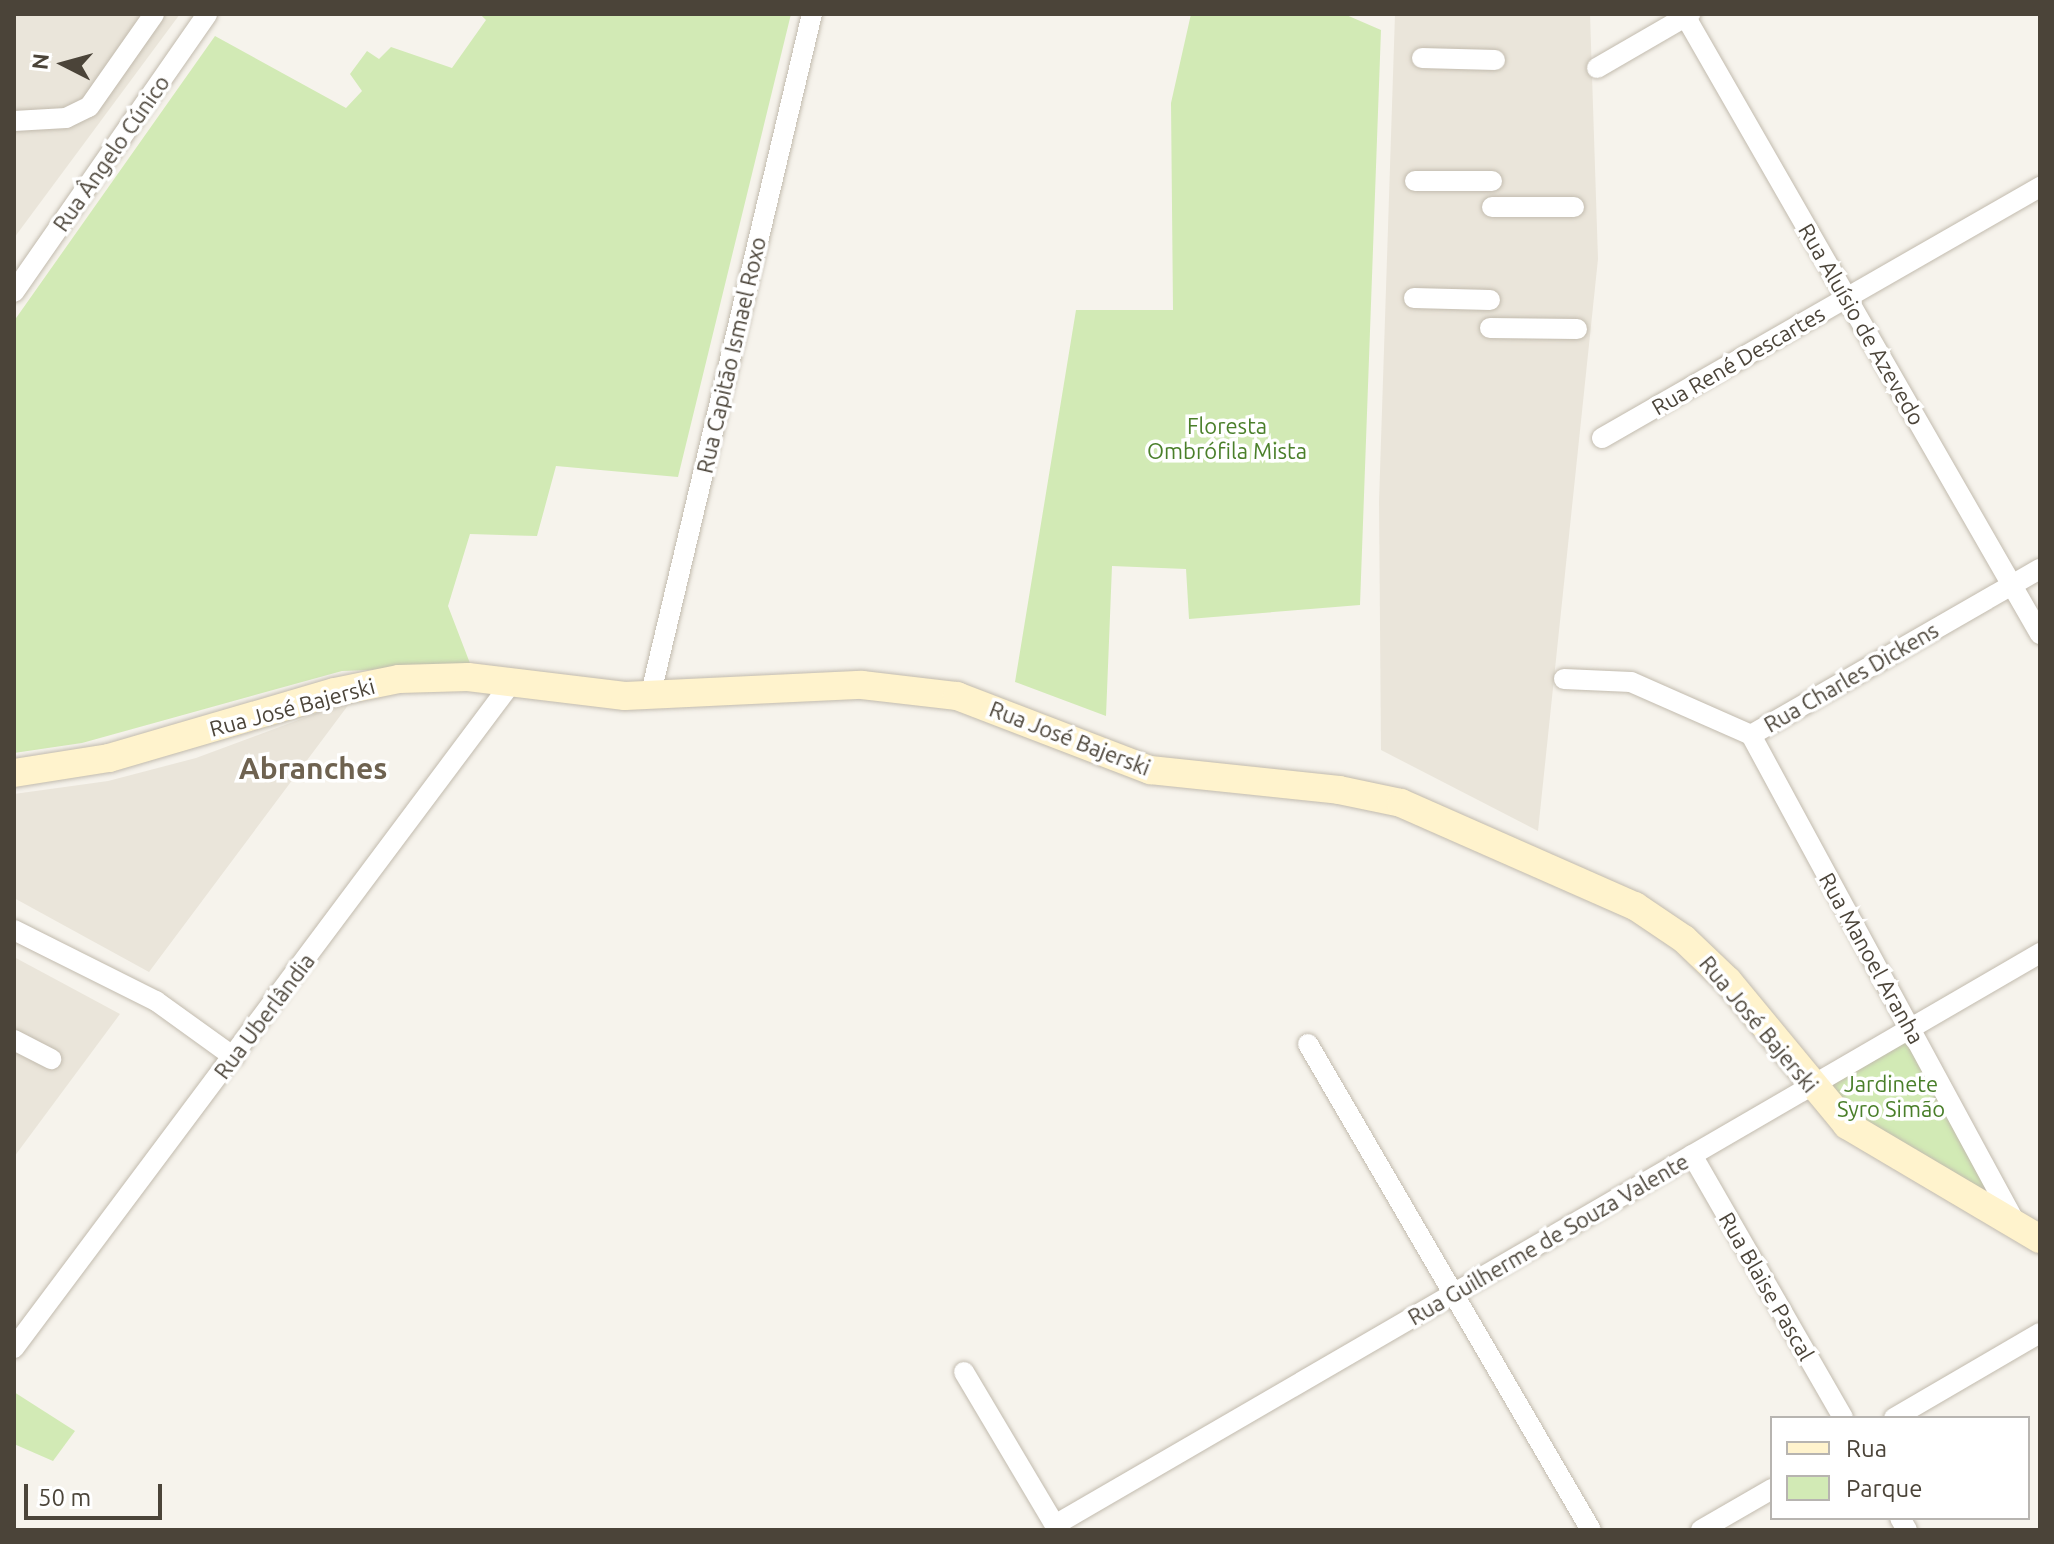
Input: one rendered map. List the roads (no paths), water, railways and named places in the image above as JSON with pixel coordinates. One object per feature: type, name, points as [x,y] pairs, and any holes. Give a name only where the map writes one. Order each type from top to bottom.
[{"type":"main road","name":"Rua José Bajerski","points":[[14,773],[109,758],[369,683],[436,677],[650,697],[862,685],[922,690],[997,707],[1127,762],[1175,776],[1339,790],[1401,803],[1609,893],[1663,923],[1728,981],[1841,1119],[1873,1143],[2028,1232]]},
{"type":"street","points":[[14,121],[66,118],[89,107],[154,14]]},
{"type":"street","name":"Rua Ângelo Cúnico","points":[[14,292],[207,14]]},
{"type":"street","name":"Rua Capitão Ismael Roxo","points":[[650,697],[812,14]]},
{"type":"street","points":[[1597,68],[1686,15]]},
{"type":"street","name":"Rua Aluísio de Azevedo","points":[[1686,15],[2040,634]]},
{"type":"street","points":[[1422,58],[1495,60]]},
{"type":"street","points":[[1415,181],[1492,181]]},
{"type":"street","name":"Rua René Descartes","points":[[1602,438],[2040,187]]},
{"type":"street","points":[[1492,207],[1574,207]]},
{"type":"street","points":[[1414,298],[1490,300]]},
{"type":"street","points":[[1490,328],[1577,329]]},
{"type":"street","name":"Rua Charles Dickens","points":[[1564,679],[1631,682],[1751,735],[2040,569]]},
{"type":"street","name":"Rua Uberlândia","points":[[14,1348],[512,682]]},
{"type":"street","name":"Rua Manoel Aranha","points":[[1751,735],[1910,1028],[2028,1232]]},
{"type":"street","points":[[14,930],[156,1001],[234,1057]]},
{"type":"street","name":"Rua Guilherme de Souza Valente","points":[[1057,1527],[2040,953]]},
{"type":"street","points":[[14,1040],[51,1059]]},
{"type":"street","points":[[1308,1044],[1591,1530]]},
{"type":"street","name":"Rua Blaise Pascal","points":[[1692,1155],[1842,1416]]},
{"type":"street","points":[[1897,1416],[2040,1333]]},
{"type":"street","points":[[964,1372],[1057,1527]]},
{"type":"street","points":[[1701,1530],[1770,1490]]},
{"type":"district","name":"Abranches","points":[[313,768]]},
{"type":"park label","name":"Floresta Ombrófila Mista","points":[[1227,438]]},
{"type":"park label","name":"Jardinete Syro Simão","points":[[1891,1096]]}]
